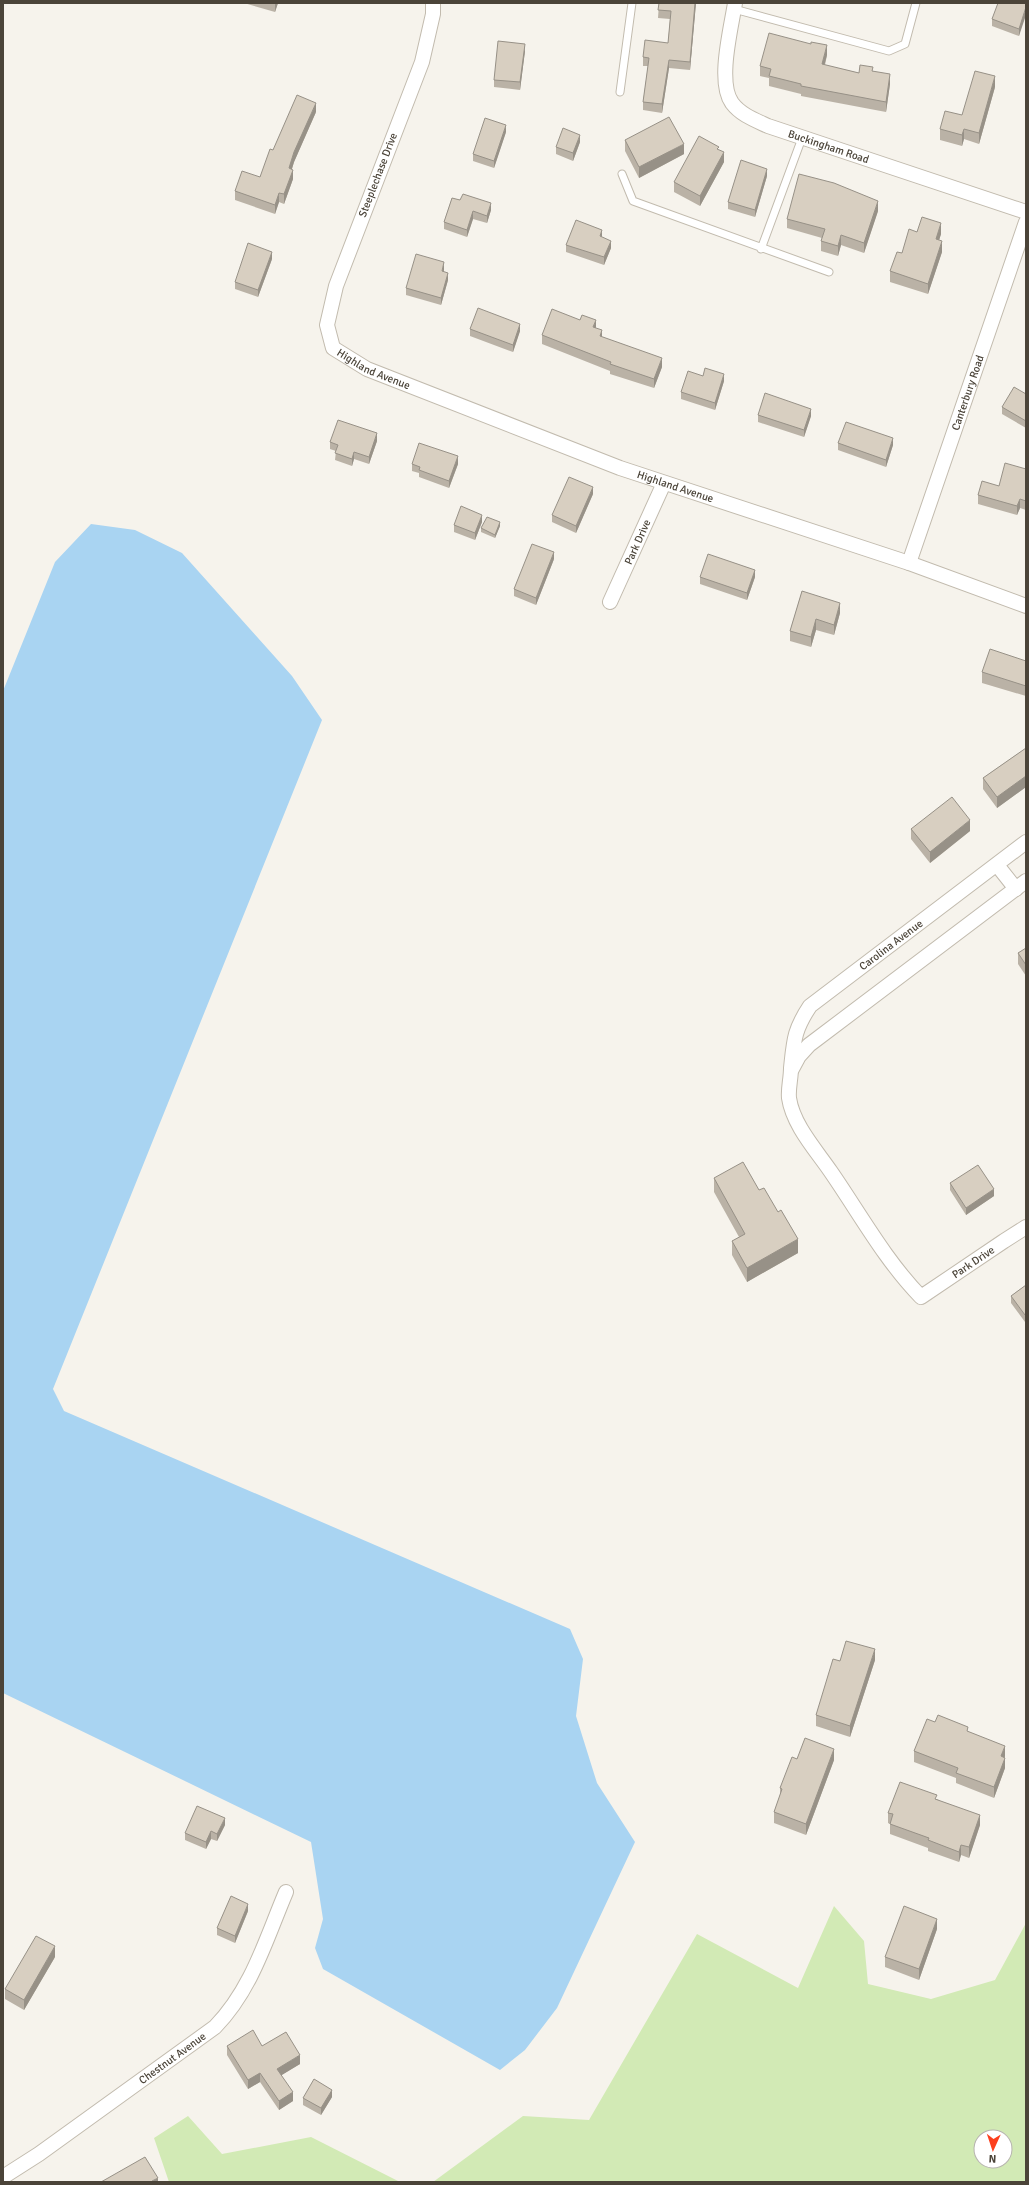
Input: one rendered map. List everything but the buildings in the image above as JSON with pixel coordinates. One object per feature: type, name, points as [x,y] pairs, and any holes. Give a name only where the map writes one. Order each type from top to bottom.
[{"type":"street","name":"Steeplechase Drive","points":[[333,348],[327,325],[336,286],[422,62],[433,14],[433,3]]},
{"type":"street","name":"Buckingham Road","points":[[734,6],[726,73],[726,90],[732,102],[740,112],[751,119],[802,138],[1026,212]]},
{"type":"street","name":"Canterbury Road","points":[[909,563],[1026,222]]},
{"type":"street","name":"Highland Avenue","points":[[333,348],[367,369],[620,468],[909,563],[1026,606]]},
{"type":"street","name":"Park Drive","points":[[610,602],[664,483]]},
{"type":"street","name":"Carolina Avenue","points":[[921,1297],[896,1270],[810,1143],[794,1114],[789,1099],[788,1084],[792,1051],[798,1025],[810,1006],[1026,842]]},
{"type":"street","points":[[997,864],[1021,885]]},
{"type":"street","name":"Carolina Avenue","points":[[791,1069],[799,1056],[809,1045],[1021,885]]},
{"type":"street","name":"Park Drive","points":[[921,1297],[1004,1240],[1026,1228]]},
{"type":"street","name":"Chestnut Avenue","points":[[3,2177],[39,2154],[215,2027],[235,2003],[248,1982],[259,1961],[286,1892]]},
{"type":"lane","points":[[620,92],[632,3]]},
{"type":"lane","points":[[734,6],[889,51],[904,44],[916,3]]},
{"type":"lane","points":[[761,249],[802,138]]},
{"type":"lane","points":[[622,174],[633,201],[761,249],[829,272]]},
{"type":"green space","points":[[834,1906],[864,1941],[868,1984],[931,1999],[995,1980],[1026,1923],[1026,2182],[433,2182],[523,2116],[589,2120],[697,1934],[798,1988]]},
{"type":"green space","points":[[188,2116],[222,2154],[311,2137],[400,2182],[169,2182],[154,2138]]},
{"type":"water","points":[[91,524],[135,530],[182,553],[292,676],[322,720],[53,1389],[64,1411],[570,1629],[583,1659],[576,1716],[597,1783],[635,1842],[557,2008],[525,2050],[500,2070],[323,1969],[315,1948],[323,1919],[311,1842],[3,1693],[3,691],[55,562]]}]
